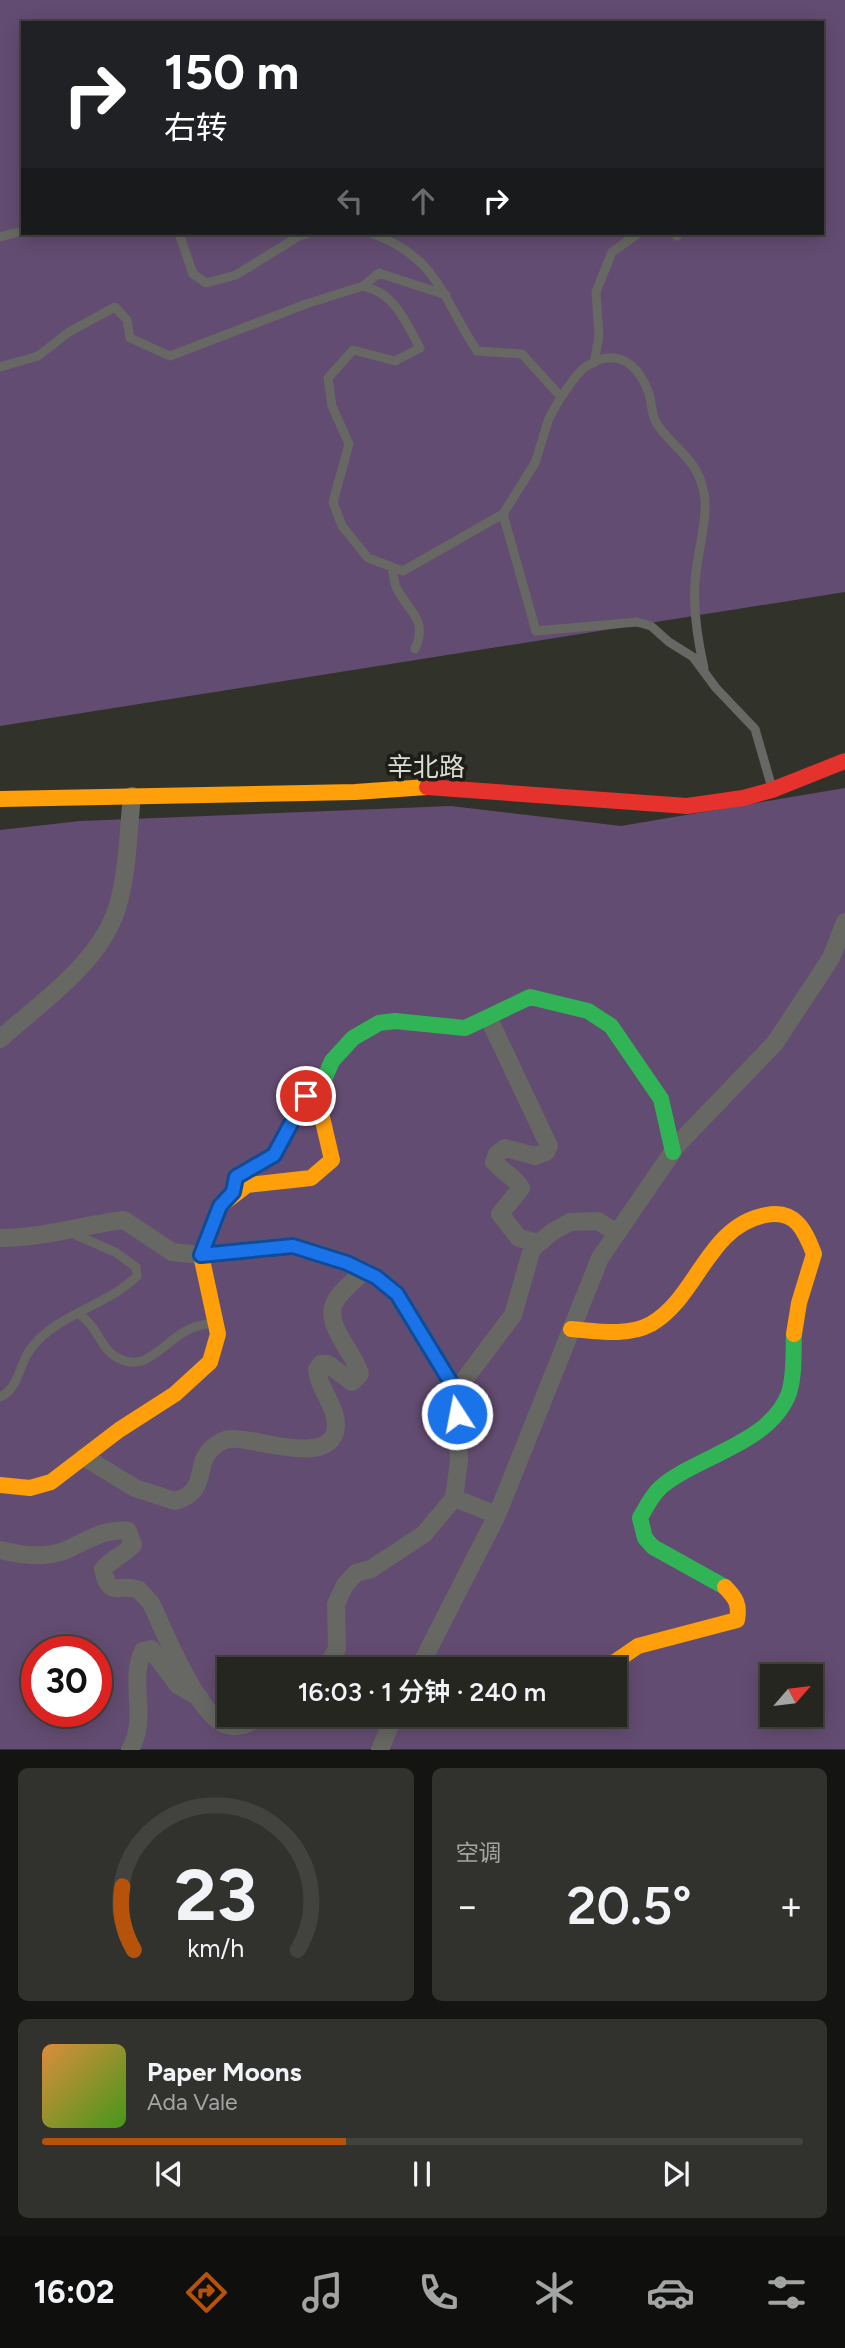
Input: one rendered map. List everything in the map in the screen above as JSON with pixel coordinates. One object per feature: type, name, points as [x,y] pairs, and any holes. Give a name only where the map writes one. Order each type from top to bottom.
[{"type":"street","name":"辛北路","points":[[0,799],[355,792],[424,788],[660,806],[714,803],[772,790],[845,761]]},
{"type":"street","points":[[0,1039],[88,958],[104,937],[117,908],[132,796]]},
{"type":"street","points":[[425,1657],[497,1516],[600,1258],[673,1152],[775,1043],[831,958],[845,922]]},
{"type":"street","points":[[0,1485],[30,1488],[51,1482],[175,1394],[210,1362],[218,1334],[201,1255],[220,1206],[233,1192],[247,1185],[311,1178],[332,1160],[320,1110],[323,1082],[328,1070],[353,1038],[379,1023],[395,1021],[465,1028],[489,1019],[530,997],[588,1011],[611,1026],[661,1099],[673,1152]]},
{"type":"street","points":[[489,1019],[549,1146],[546,1152],[535,1156],[505,1148],[496,1154],[494,1162],[516,1179],[520,1188],[500,1214],[519,1238],[539,1243]]},
{"type":"street","points":[[571,1329],[617,1333],[649,1325],[681,1300],[724,1238],[761,1214],[778,1213],[795,1219],[803,1227],[814,1254],[801,1292],[794,1333],[795,1375],[783,1404],[762,1424],[718,1455],[662,1487],[640,1518],[642,1533],[651,1546],[706,1575],[731,1592],[739,1603],[741,1614],[737,1620],[728,1624],[638,1646],[622,1657]]},
{"type":"street","points":[[0,1238],[67,1232],[124,1220],[172,1252],[201,1255],[293,1246],[364,1271],[397,1294],[456,1391],[458,1461],[453,1498],[424,1534],[372,1569],[356,1573],[345,1585],[336,1604],[337,1649],[332,1657]]},
{"type":"street","points":[[456,1391],[513,1315],[532,1249],[570,1222],[598,1221],[617,1233]]},
{"type":"street","points":[[84,1457],[135,1488],[174,1501],[194,1492],[200,1483],[206,1454],[229,1438],[286,1450],[321,1445],[330,1439],[336,1423],[317,1369],[321,1364],[328,1364],[352,1382],[360,1374],[335,1326],[333,1311],[335,1302],[364,1271]]},
{"type":"street","points":[[453,1498],[497,1516]]},
{"type":"street","points":[[0,1550],[23,1556],[62,1552],[97,1534],[128,1531],[133,1545],[122,1555],[111,1559],[103,1569],[105,1581],[115,1590],[134,1587],[151,1603],[200,1698],[217,1718]]},
{"type":"street","points":[[130,1749],[138,1735],[138,1670],[143,1651],[151,1649],[186,1693],[200,1698]]},
{"type":"street","points":[[380,1749],[389,1727]]},
{"type":"lane","points":[[0,237],[21,232]]},
{"type":"lane","points":[[180,235],[193,274],[206,283],[236,275],[303,235]]},
{"type":"lane","points":[[376,235],[390,240],[423,261],[446,295],[477,351],[522,354],[561,397]]},
{"type":"lane","points":[[594,363],[599,337],[596,292],[612,251],[636,235]]},
{"type":"lane","points":[[0,367],[38,356],[69,331],[115,307],[127,320],[130,338],[170,356],[306,304],[363,286],[379,273],[446,295]]},
{"type":"lane","points":[[363,286],[382,290],[403,317],[420,348],[395,361],[353,350],[328,378],[332,407],[349,444],[333,502],[342,526],[368,558],[403,571],[503,514],[535,463],[549,418],[561,397],[583,369],[603,359],[621,359],[638,369],[650,396],[653,418],[667,440],[690,456],[700,476],[705,496],[694,586],[699,646],[706,674]]},
{"type":"lane","points":[[503,514],[536,631],[637,622],[650,626],[669,642],[693,656],[755,729],[772,790]]},
{"type":"lane","points":[[391,567],[396,587],[419,623],[421,635],[415,649]]},
{"type":"lane","points":[[233,1192],[236,1177],[274,1155],[314,1079],[328,1070]]},
{"type":"lane","points":[[0,1397],[8,1393],[16,1381],[31,1347],[79,1314],[127,1286],[137,1276],[136,1268],[115,1252],[67,1232]]},
{"type":"lane","points":[[79,1314],[94,1325],[104,1346],[127,1362],[151,1359],[182,1333],[200,1325],[215,1323]]},
{"type":"shaded area","points":[[0,0],[845,0],[845,592],[0,726]]},
{"type":"shaded area","points":[[845,788],[845,1749],[0,1749],[0,830],[80,821],[451,806],[621,826]]},
{"type":"traffic: fast","points":[[322,1117],[323,1082],[332,1061],[353,1038],[379,1023],[395,1021],[465,1028],[530,997],[588,1011],[611,1026],[661,1099],[673,1152]]},
{"type":"traffic: fast","points":[[725,1587],[653,1547],[645,1538],[640,1518],[661,1487],[694,1466],[750,1437],[780,1410],[791,1386],[794,1334]]},
{"type":"traffic: slow","points":[[0,799],[355,792],[427,787]]},
{"type":"traffic: slow","points":[[0,1485],[30,1488],[51,1482],[119,1430],[175,1394],[210,1362],[218,1334],[201,1255],[220,1206],[247,1185],[311,1178],[332,1160],[322,1117]]},
{"type":"traffic: slow","points":[[571,1329],[622,1332],[651,1324],[667,1312],[716,1247],[730,1233],[746,1222],[776,1214],[785,1215],[798,1224],[814,1254],[799,1303],[794,1334]]},
{"type":"traffic: slow","points":[[622,1657],[638,1646],[737,1620],[736,1602],[725,1587]]},
{"type":"traffic: jam","points":[[427,787],[687,806],[743,798],[772,790],[845,761]]},
{"type":"route","points":[[306,1096],[274,1155],[236,1177],[233,1192],[220,1206],[201,1255],[293,1246],[347,1263],[376,1277],[397,1294],[456,1391],[457,1414]]}]
